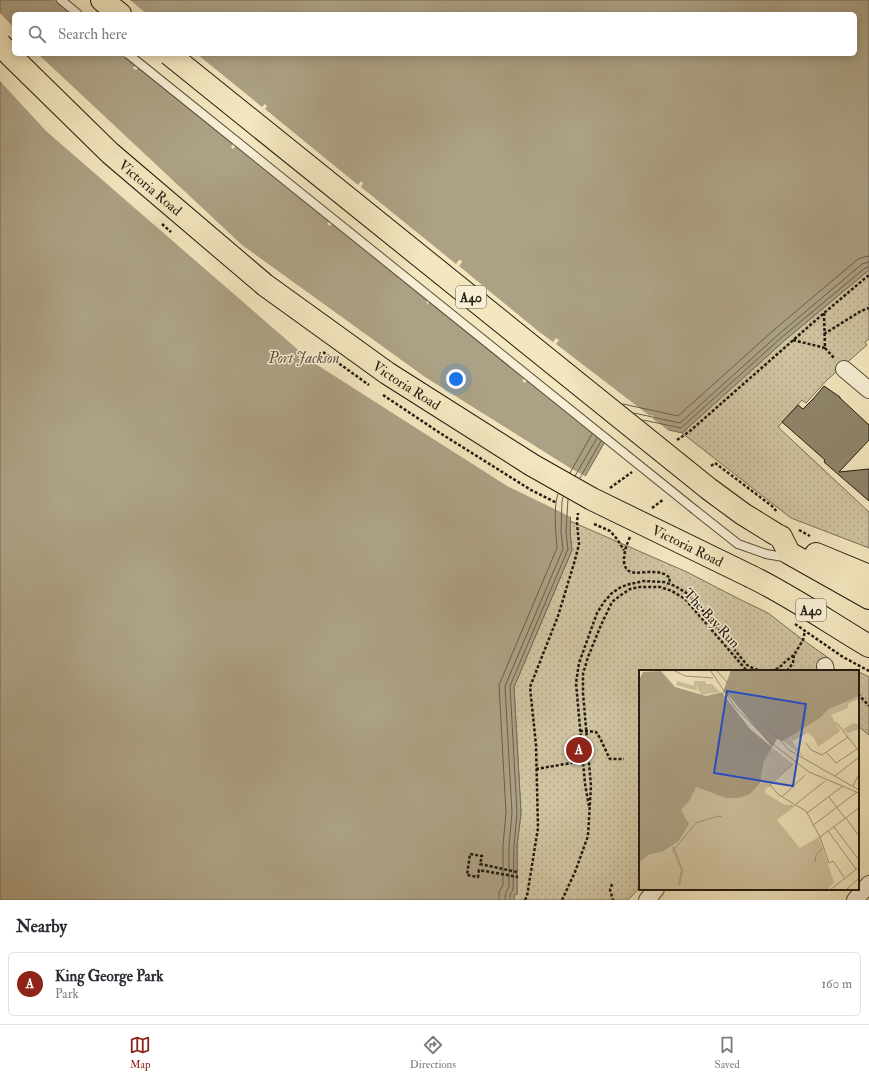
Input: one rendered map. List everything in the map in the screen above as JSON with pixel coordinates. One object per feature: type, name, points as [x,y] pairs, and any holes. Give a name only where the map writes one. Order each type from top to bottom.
[{"type":"highway","points":[[102,0],[117,12]]},
{"type":"highway","name":"Victoria Road","points":[[0,44],[110,153],[265,285],[380,369],[552,476],[629,518],[760,581],[825,618],[869,646]]},
{"type":"highway","name":"A40","points":[[171,56],[709,489],[743,514],[779,536],[806,550],[869,576]]},
{"type":"highway","points":[[779,536],[789,553],[869,598]]},
{"type":"highway","points":[[760,581],[786,585],[869,630]]},
{"type":"street","points":[[844,369],[869,390]]},
{"type":"street","points":[[855,900],[869,884]]},
{"type":"street","points":[[647,900],[655,890]]},
{"type":"lane","points":[[61,0],[76,12]]},
{"type":"lane","points":[[130,56],[738,544],[766,554],[803,561]]},
{"type":"path","points":[[672,444],[690,431],[869,275]]},
{"type":"path","points":[[824,334],[861,311],[869,308]]},
{"type":"path","points":[[793,340],[825,348],[824,313]]},
{"type":"path","points":[[606,490],[636,469]]},
{"type":"path","points":[[751,490],[772,506]]},
{"type":"path","points":[[525,900],[527,896],[538,828],[536,745],[530,687],[558,616],[575,560],[579,544],[577,523],[578,513]]},
{"type":"path","points":[[594,524],[610,531],[624,550]]},
{"type":"path","name":"The Bay Run","points":[[590,811],[585,784],[576,683],[578,662],[596,613],[612,593],[625,585],[644,581],[653,580],[670,583],[685,592],[699,606],[748,665],[758,670]]},
{"type":"path","name":"The Bay Run","points":[[562,898],[575,872],[588,836],[591,786],[583,692],[583,674],[588,656],[606,612],[612,602],[630,589],[640,587],[660,587],[678,594],[685,599],[746,670]]},
{"type":"path","points":[[774,670],[779,668],[794,655],[803,640],[805,632],[843,657],[869,671]]},
{"type":"path","points":[[787,670],[793,663],[794,655]]},
{"type":"path","points":[[859,695],[869,706]]},
{"type":"path","points":[[580,731],[596,732],[601,739],[610,759],[624,759]]},
{"type":"path","points":[[536,769],[583,760]]},
{"type":"path","points":[[518,872],[480,864],[482,856],[470,854],[467,875],[478,877],[479,870],[518,878]]},
{"type":"path","points":[[612,884],[610,890],[614,900]]},
{"type":"shaded area","points":[[869,270],[869,339],[865,342],[867,345],[827,380],[806,403],[802,400],[778,427],[869,512],[869,548],[791,518],[682,433],[785,340]]},
{"type":"shaded area","points":[[570,521],[687,572],[768,613],[830,659],[824,670],[639,670],[639,888],[628,900],[514,900],[514,895],[517,894],[517,846],[521,813],[514,687],[572,550]]},
{"type":"shaded area","points":[[859,672],[869,677],[869,735],[859,727]]},
{"type":"water","name":"Port Jackson","points":[[0,0],[869,0],[869,270],[785,340],[682,433],[618,419],[571,501],[570,532],[572,550],[514,687],[521,813],[517,846],[517,894],[514,895],[514,900],[0,900]]},
{"type":"pier","points":[[55,0],[130,0],[145,12],[70,12]]},
{"type":"pier","points":[[0,13],[12,26],[12,56],[40,56],[242,245],[425,377],[570,468],[587,477],[573,502],[573,518],[507,486],[311,361],[46,131],[0,81]]},
{"type":"pier","points":[[125,56],[199,56],[262,107],[265,104],[267,106],[265,109],[358,185],[361,181],[363,183],[361,187],[456,264],[459,260],[461,260],[462,262],[459,266],[538,331],[553,342],[556,338],[559,340],[556,344],[650,416],[652,415],[654,417],[653,419],[672,433],[619,421],[606,443],[527,380],[525,383],[522,381],[525,378],[430,302],[428,304],[426,302],[428,300],[332,223],[330,226],[327,224],[330,221],[236,146],[233,149],[231,147],[233,144],[139,67],[136,70],[133,68],[136,65]]},
{"type":"building","points":[[824,386],[840,397],[869,425],[869,440],[839,472],[869,469],[869,501],[824,462],[825,460],[782,422],[798,405],[803,409]]},
{"type":"place","name":"King George Park","points":[[579,750]]}]
